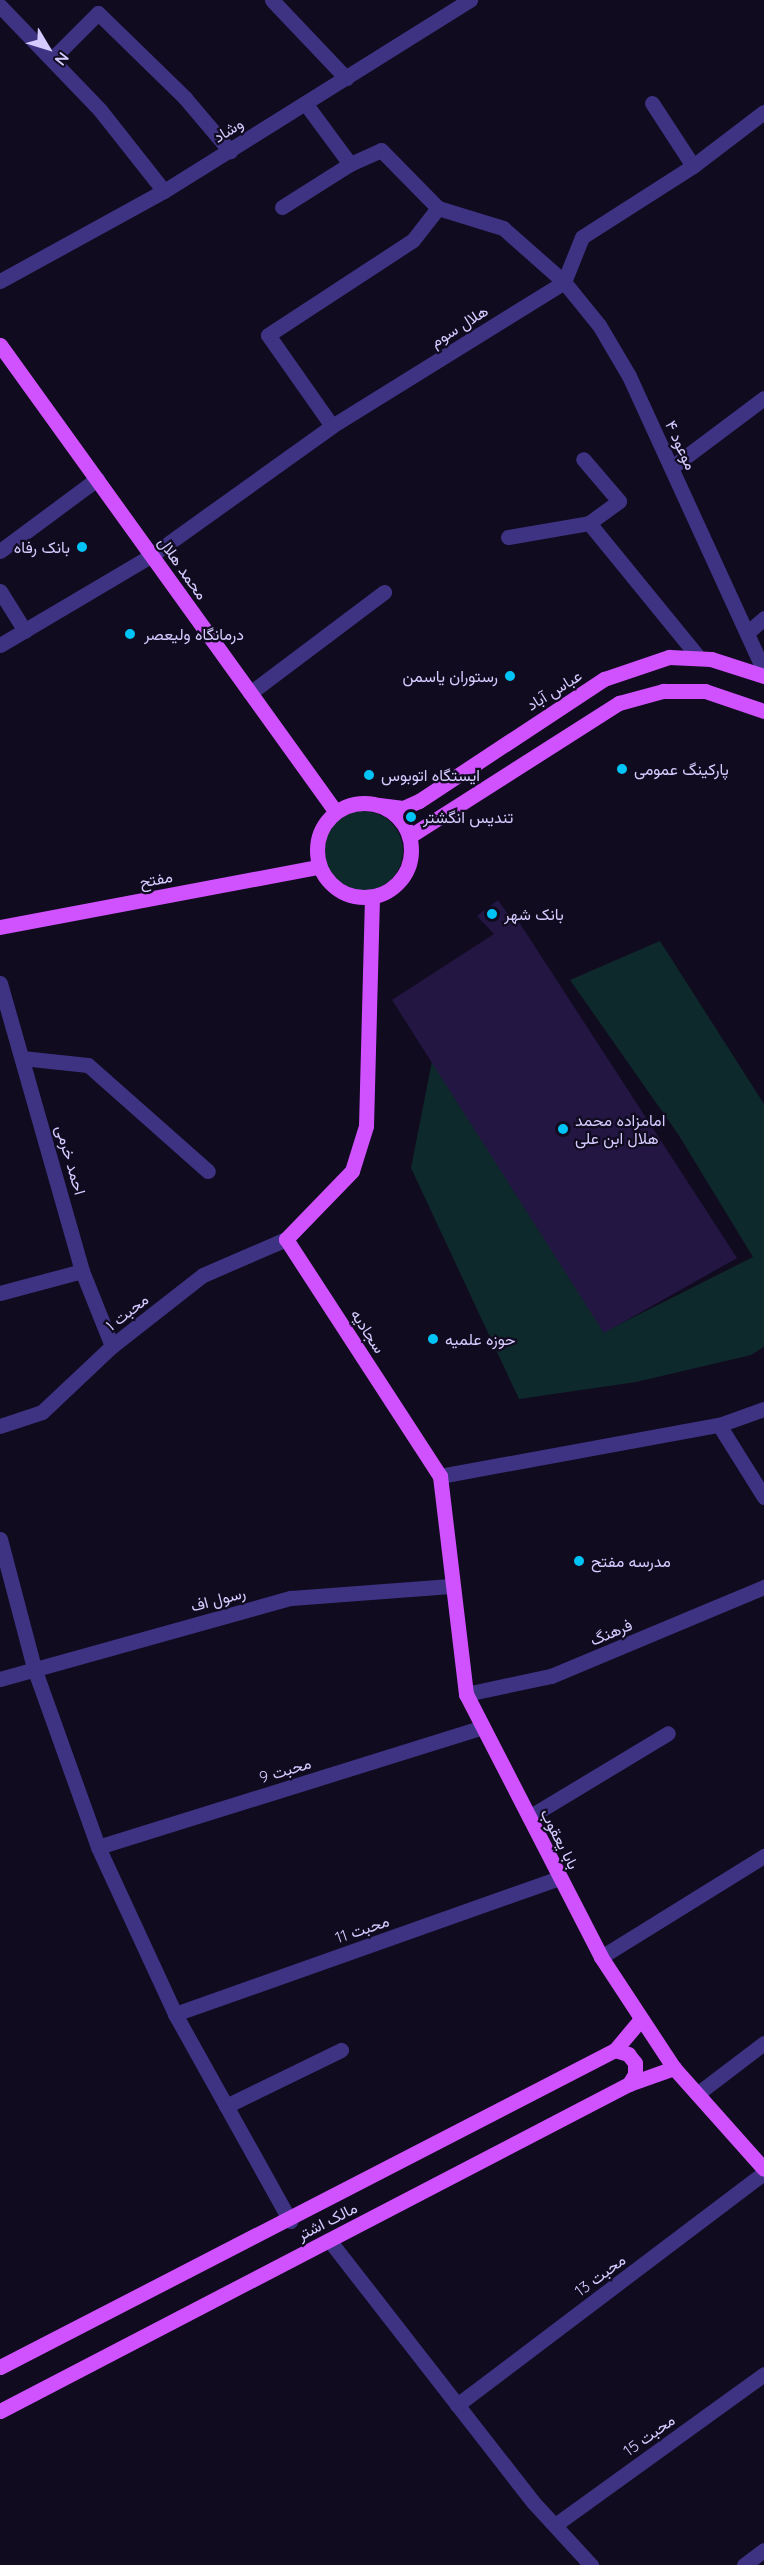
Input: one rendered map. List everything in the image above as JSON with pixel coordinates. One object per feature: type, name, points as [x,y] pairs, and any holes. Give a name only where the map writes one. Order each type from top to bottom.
[{"type":"main road","name":"محمد هلال","points":[[0,345],[336,812]]},
{"type":"main road","name":"عباس آباد","points":[[379,805],[403,808],[419,801],[604,679],[669,657],[699,658],[764,676]]},
{"type":"main road","points":[[410,836],[619,703],[663,691],[705,691],[764,711]]},
{"type":"main road","points":[[349,805],[379,805],[403,823],[410,836],[410,859],[400,881],[372,897],[340,892],[319,867],[318,837],[336,812],[349,805]]},
{"type":"main road","name":"مفتح","points":[[0,927],[319,867]]},
{"type":"main road","points":[[286,1239],[352,1171],[366,1126],[372,897]]},
{"type":"main road","name":"سجادیه","points":[[286,1239],[440,1476]]},
{"type":"main road","name":"بابا یعقوب","points":[[440,1476],[451,1586],[466,1694],[601,1958],[639,2020],[674,2068],[764,2169]]},
{"type":"main road","name":"مالک اشتر","points":[[0,2367],[290,2221],[615,2050],[639,2020]]},
{"type":"main road","points":[[615,2050],[628,2054],[635,2063],[635,2074],[629,2084]]},
{"type":"main road","name":"مالک اشتر","points":[[0,2411],[629,2084],[674,2068]]},
{"type":"street","points":[[272,0],[346,78]]},
{"type":"street","name":"وشاد","points":[[0,281],[164,191],[470,0]]},
{"type":"street","points":[[0,6],[100,110],[164,191]]},
{"type":"street","points":[[52,59],[98,13],[184,98],[230,151]]},
{"type":"street","points":[[652,103],[693,166]]},
{"type":"street","points":[[305,104],[351,164]]},
{"type":"street","points":[[564,282],[582,237],[693,166],[764,112]]},
{"type":"street","points":[[282,207],[351,164],[381,150],[438,208],[413,240],[268,335],[332,426]]},
{"type":"street","name":"موعود ۴","points":[[438,208],[503,228],[564,282],[599,325],[623,366],[672,467],[764,671]]},
{"type":"street","name":"هلال سوم","points":[[0,645],[152,555],[332,426],[564,282]]},
{"type":"street","points":[[672,467],[764,398]]},
{"type":"street","points":[[508,537],[589,523],[619,501],[583,459]]},
{"type":"street","points":[[0,551],[97,478]]},
{"type":"street","points":[[589,523],[699,658]]},
{"type":"street","points":[[0,591],[25,631]]},
{"type":"street","points":[[250,693],[384,592]]},
{"type":"street","points":[[747,633],[764,618]]},
{"type":"street","name":"احمد خرمی","points":[[0,983],[82,1271],[112,1346]]},
{"type":"street","points":[[22,1058],[88,1065],[208,1171]]},
{"type":"street","name":"محبت ۱","points":[[0,1426],[42,1412],[112,1346],[203,1275],[286,1239]]},
{"type":"street","points":[[0,1293],[82,1271]]},
{"type":"street","points":[[440,1476],[719,1425],[764,1409]]},
{"type":"street","points":[[719,1425],[764,1497]]},
{"type":"street","points":[[0,1539],[34,1668],[98,1847],[175,2014],[290,2221]]},
{"type":"street","name":"رسول اف","points":[[0,1679],[291,1598],[451,1586]]},
{"type":"street","name":"فرهنگ","points":[[466,1694],[551,1676],[764,1587]]},
{"type":"street","name":"محبت 9","points":[[98,1847],[483,1727]]},
{"type":"street","points":[[529,1817],[668,1733]]},
{"type":"street","points":[[601,1958],[764,1856]]},
{"type":"street","name":"محبت 11","points":[[175,2014],[560,1878]]},
{"type":"street","points":[[698,2094],[764,2043]]},
{"type":"street","points":[[226,2106],[341,2050]]},
{"type":"street","name":"محبت 13","points":[[457,2405],[764,2173]]},
{"type":"street","points":[[329,2240],[457,2405],[555,2525],[591,2565]]},
{"type":"street","name":"محبت 15","points":[[555,2525],[764,2373]]},
{"type":"street","points":[[744,2565],[764,2550]]},
{"type":"green space","points":[[363,811],[378,814],[391,823],[400,836],[403,851],[400,866],[391,879],[378,888],[363,891],[348,888],[335,879],[326,866],[323,851],[326,836],[335,823],[348,814]]},
{"type":"green space","points":[[660,941],[764,1104],[764,1347],[751,1355],[636,1382],[519,1399],[411,1168],[432,1061],[604,1332],[753,1257],[678,1134],[570,980]]},
{"type":"building","name":"امامزاده محمد هلال ابن علی","points":[[498,900],[513,922],[517,919],[737,1258],[604,1333],[392,1000],[494,934],[477,916]]},
{"type":"place","name":"بانک رفاه","points":[[82,547]]},
{"type":"place","name":"درمانگاه ولیعصر","points":[[130,634]]},
{"type":"place","name":"رستوران یاسمن","points":[[510,676]]},
{"type":"place","name":"پارکینگ عمومی","points":[[622,769]]},
{"type":"place","name":"ایستگاه اتوبوس","points":[[369,775]]},
{"type":"place","name":"تندیس انگشتر","points":[[411,817]]},
{"type":"place","name":"بانک شهر","points":[[492,914]]},
{"type":"place","name":"امامزاده محمد هلال ابن علی","points":[[563,1129]]},
{"type":"place","name":"حوزه علمیه","points":[[433,1339]]},
{"type":"place","name":"مدرسه مفتح","points":[[579,1561]]}]
